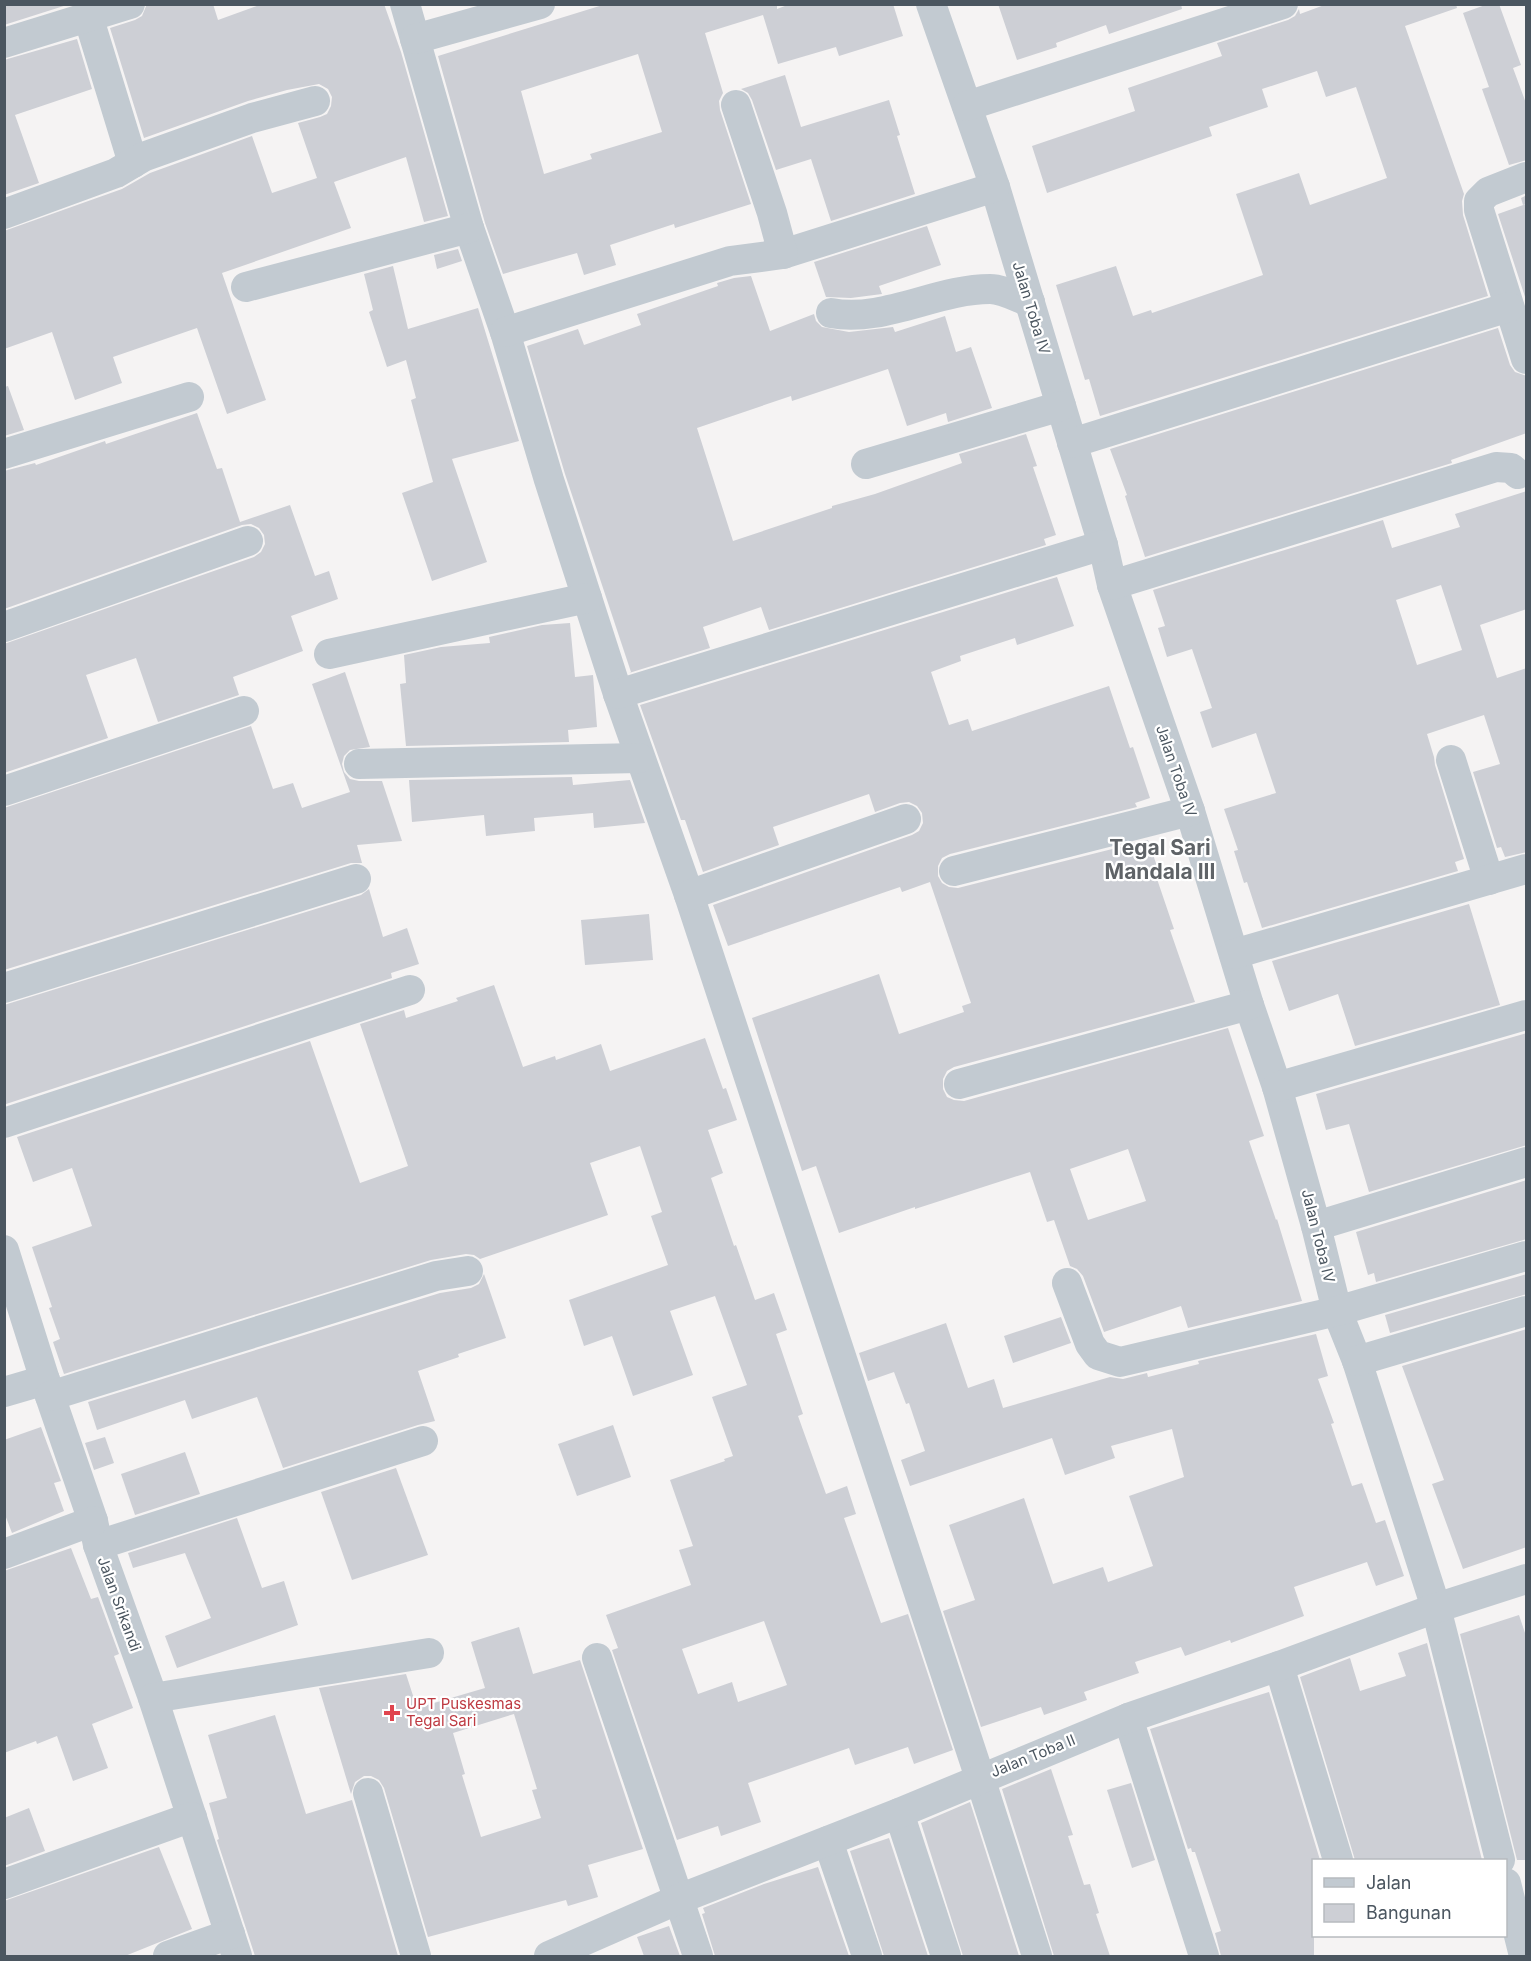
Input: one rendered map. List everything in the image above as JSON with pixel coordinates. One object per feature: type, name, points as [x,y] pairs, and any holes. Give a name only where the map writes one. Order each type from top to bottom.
[{"type":"street","points":[[4,43],[80,13],[130,4]]},
{"type":"street","points":[[405,4],[469,228],[505,332],[549,480],[618,694],[689,895],[1037,1956]]},
{"type":"street","points":[[414,39],[540,4]]},
{"type":"street","name":"Jalan Toba IV","points":[[931,4],[995,187],[1103,545],[1112,585],[1191,811],[1249,1005],[1277,1087],[1317,1226],[1337,1311],[1357,1361],[1437,1608],[1500,1859]]},
{"type":"street","points":[[967,106],[1283,4]]},
{"type":"street","points":[[80,13],[133,163]]},
{"type":"street","points":[[4,213],[116,173],[143,158],[252,118],[315,101]]},
{"type":"street","points":[[736,105],[772,213],[783,254]]},
{"type":"street","points":[[1527,177],[1488,192],[1479,201],[1479,210],[1527,359]]},
{"type":"street","points":[[505,332],[730,261],[783,254],[995,187]]},
{"type":"street","points":[[246,287],[469,228]]},
{"type":"street","points":[[831,313],[848,316],[872,313],[958,292],[993,289],[1030,302]]},
{"type":"street","points":[[1072,443],[1509,307]]},
{"type":"street","points":[[4,454],[189,397]]},
{"type":"street","points":[[866,464],[1061,406]]},
{"type":"street","points":[[1112,585],[1496,467],[1511,468],[1518,474]]},
{"type":"street","points":[[4,627],[248,541]]},
{"type":"street","points":[[618,694],[1103,545]]},
{"type":"street","points":[[329,654],[587,598]]},
{"type":"street","points":[[4,791],[244,711]]},
{"type":"street","points":[[359,764],[639,758]]},
{"type":"street","points":[[1451,760],[1489,879]]},
{"type":"street","points":[[954,871],[1191,811]]},
{"type":"street","points":[[689,895],[906,819]]},
{"type":"street","points":[[1234,954],[1527,869]]},
{"type":"street","points":[[4,988],[356,879]]},
{"type":"street","points":[[4,1123],[410,990]]},
{"type":"street","points":[[958,1084],[1249,1005]]},
{"type":"street","points":[[1277,1087],[1527,1015]]},
{"type":"street","points":[[1317,1226],[1527,1162]]},
{"type":"street","name":"Jalan Srikandi","points":[[4,1250],[95,1533],[153,1698],[233,1945]]},
{"type":"street","points":[[1067,1283],[1090,1344],[1098,1355],[1120,1362],[1337,1311],[1527,1256]]},
{"type":"street","points":[[4,1392],[48,1388],[436,1276],[468,1270]]},
{"type":"street","points":[[1357,1361],[1527,1311]]},
{"type":"street","points":[[4,1554],[95,1533],[423,1442]]},
{"type":"street","name":"Jalan Toba II","points":[[549,1956],[680,1899],[899,1813],[1128,1718],[1437,1608],[1527,1580]]},
{"type":"street","points":[[153,1698],[429,1653]]},
{"type":"street","points":[[597,1658],[698,1956]]},
{"type":"street","points":[[1279,1666],[1338,1859]]},
{"type":"street","points":[[1128,1718],[1204,1956]]},
{"type":"street","points":[[368,1793],[416,1956]]},
{"type":"street","points":[[899,1813],[946,1956]]},
{"type":"street","points":[[4,1884],[192,1817]]},
{"type":"street","points":[[828,1841],[867,1956]]},
{"type":"street","points":[[1507,1887],[1524,1956]]},
{"type":"street","points":[[168,1956],[233,1945]]},
{"type":"building","points":[[4,4],[70,4],[4,25]]},
{"type":"building","points":[[147,4],[213,4],[218,20],[262,4],[384,4],[401,52],[448,216],[424,222],[406,157],[334,182],[351,228],[222,273],[266,400],[227,414],[197,328],[113,357],[122,383],[75,400],[52,332],[4,349],[4,231],[122,189],[150,173],[252,136],[272,193],[317,178],[298,123],[327,114],[332,97],[328,89],[319,84],[248,101],[144,138],[110,28],[142,16]]},
{"type":"building","points":[[606,4],[777,4],[777,9],[790,4],[893,4],[903,36],[839,56],[836,47],[778,64],[763,15],[705,33],[723,93],[719,101],[720,110],[751,204],[675,228],[674,224],[610,245],[616,265],[584,275],[577,253],[503,274],[485,223],[438,56]],"holes":[[[638,54],[662,132],[590,154],[592,159],[544,174],[521,91]]]},
{"type":"building","points":[[998,4],[1181,4],[1182,9],[1109,34],[1106,25],[1056,43],[1057,47],[1017,60]]},
{"type":"building","points":[[1327,4],[1456,4],[1457,8],[1405,26],[1464,194],[1463,215],[1488,296],[1100,416],[1089,379],[1085,380],[1056,285],[1116,266],[1133,316],[1151,310],[1152,313],[1263,275],[1236,194],[1299,173],[1310,205],[1387,178],[1356,87],[1326,97],[1317,71],[1262,89],[1268,107],[1209,127],[1212,136],[1047,193],[1032,146],[1135,111],[1128,88],[1222,56],[1217,43],[1288,20],[1295,16],[1299,9],[1300,14]]},
{"type":"building","points":[[1488,4],[1499,4],[1521,65],[1513,68],[1527,106],[1527,160],[1509,165],[1482,89],[1489,87],[1463,13]]},
{"type":"building","points":[[77,39],[92,89],[15,115],[39,183],[4,195],[4,60]]},
{"type":"building","points":[[785,75],[801,127],[889,100],[900,135],[897,136],[915,194],[831,221],[811,159],[776,170],[752,100],[748,93],[741,89]]},
{"type":"building","points":[[1527,195],[1527,303],[1498,214],[1526,204],[1523,205],[1521,198]]},
{"type":"building","points":[[927,226],[941,265],[879,286],[882,294],[851,298],[826,297],[814,262]]},
{"type":"building","points":[[458,249],[462,261],[437,269],[434,255]]},
{"type":"building","points":[[393,266],[408,329],[478,308],[519,441],[452,459],[487,562],[432,581],[402,493],[433,482],[411,400],[416,398],[406,360],[387,367],[369,312],[373,310],[364,274]]},
{"type":"building","points":[[751,276],[770,331],[814,314],[816,321],[822,327],[849,332],[893,327],[895,332],[945,316],[956,352],[971,347],[992,408],[948,422],[946,413],[907,426],[888,369],[792,401],[791,396],[697,428],[733,541],[962,463],[959,454],[1026,434],[1037,466],[1033,467],[1056,535],[1044,539],[1046,545],[769,630],[761,607],[703,627],[710,648],[629,673],[631,672],[565,474],[527,346],[578,329],[584,345],[641,325],[637,314],[718,286],[717,283]]},
{"type":"building","points":[[1498,328],[1510,365],[1515,372],[1527,376],[1527,433],[1451,460],[1452,463],[1145,557],[1125,496],[1127,495],[1110,449]]},
{"type":"building","points":[[8,386],[24,430],[4,436],[4,387]]},
{"type":"building","points":[[197,413],[217,469],[222,468],[240,522],[290,505],[315,576],[329,571],[338,599],[291,616],[303,651],[233,677],[239,695],[158,722],[136,658],[86,675],[108,738],[4,773],[4,644],[254,557],[261,552],[265,544],[264,535],[259,528],[251,524],[242,525],[4,609],[4,471],[35,463],[36,465],[105,441],[106,444]]},
{"type":"building","points":[[1527,491],[1527,609],[1480,625],[1497,678],[1527,668],[1527,852],[1505,857],[1501,847],[1497,848],[1473,772],[1500,764],[1484,715],[1427,734],[1464,859],[1455,862],[1458,871],[1262,928],[1247,882],[1244,883],[1234,851],[1238,850],[1224,809],[1276,793],[1256,733],[1212,748],[1200,712],[1212,708],[1192,649],[1167,657],[1158,628],[1165,626],[1153,590],[1383,520],[1392,548],[1460,527],[1455,514]],"holes":[[[1441,585],[1462,650],[1417,665],[1396,600]]]},
{"type":"building","points":[[1057,577],[1074,626],[1017,645],[1015,638],[960,656],[961,661],[931,672],[949,725],[968,719],[972,731],[1109,686],[1150,798],[1135,803],[1137,807],[950,854],[942,858],[938,866],[938,876],[942,883],[958,888],[1148,840],[1160,875],[1156,876],[1174,929],[1170,930],[1195,1002],[954,1067],[947,1071],[943,1079],[943,1089],[947,1097],[964,1101],[1228,1028],[1264,1136],[1249,1141],[1277,1219],[1302,1301],[1188,1328],[1181,1306],[1104,1332],[1083,1276],[1077,1269],[1070,1266],[1054,1220],[1047,1222],[1030,1172],[839,1233],[816,1166],[802,1171],[752,1018],[879,974],[899,1034],[964,1012],[962,1006],[971,1003],[930,882],[902,892],[900,887],[728,946],[713,905],[912,835],[919,831],[923,823],[922,813],[917,806],[909,802],[875,812],[869,794],[773,827],[779,845],[703,872],[685,820],[681,820],[640,705]],"holes":[[[1128,1149],[1146,1201],[1088,1220],[1070,1169]]]},
{"type":"building","points":[[570,623],[575,677],[593,675],[597,727],[568,730],[569,742],[406,746],[400,684],[406,683],[404,655],[441,647],[490,643],[489,637],[542,625]]},
{"type":"building","points":[[345,672],[370,747],[350,750],[344,756],[342,764],[344,772],[350,779],[382,781],[402,841],[357,845],[362,863],[351,863],[4,970],[4,808],[251,726],[273,789],[293,783],[302,808],[350,792],[312,684]]},
{"type":"building","points":[[572,777],[573,785],[630,780],[645,823],[594,828],[593,813],[534,818],[535,831],[486,836],[484,815],[412,822],[409,780]]},
{"type":"building","points":[[369,889],[383,937],[407,928],[419,964],[391,973],[392,978],[6,1104],[4,1005],[361,895]]},
{"type":"building","points":[[1469,904],[1500,1005],[1355,1046],[1338,994],[1289,1011],[1272,961]]},
{"type":"building","points":[[649,914],[653,960],[585,965],[581,920]]},
{"type":"building","points":[[494,985],[523,1067],[555,1056],[556,1060],[601,1044],[610,1071],[705,1038],[737,1120],[708,1130],[723,1173],[711,1178],[734,1246],[736,1245],[755,1300],[774,1293],[787,1330],[776,1334],[803,1414],[798,1416],[826,1494],[847,1486],[856,1514],[844,1518],[881,1623],[908,1614],[953,1750],[914,1764],[908,1747],[855,1765],[849,1748],[748,1783],[761,1822],[721,1836],[718,1826],[677,1840],[612,1650],[618,1648],[606,1615],[691,1585],[679,1550],[693,1546],[670,1480],[725,1461],[724,1459],[733,1456],[712,1397],[747,1385],[715,1296],[670,1311],[693,1375],[633,1396],[612,1336],[584,1346],[569,1300],[668,1265],[651,1216],[662,1212],[640,1146],[590,1163],[608,1215],[480,1259],[466,1254],[431,1260],[64,1374],[53,1342],[60,1339],[49,1308],[52,1307],[32,1247],[92,1226],[72,1168],[33,1182],[17,1137],[310,1041],[360,1183],[408,1166],[360,1024],[404,1010],[406,1018],[458,1001],[456,998]],"holes":[[[764,1621],[787,1685],[738,1702],[732,1682],[698,1694],[682,1649]]]},
{"type":"building","points":[[1527,1033],[1527,1145],[1369,1192],[1349,1124],[1326,1130],[1316,1094]]},
{"type":"building","points":[[1527,1180],[1527,1239],[1376,1282],[1374,1273],[1368,1275],[1356,1232]]},
{"type":"building","points":[[484,1274],[506,1338],[458,1354],[459,1357],[418,1371],[435,1421],[283,1468],[257,1397],[192,1419],[185,1400],[97,1430],[88,1402],[440,1293],[471,1288],[479,1284]]},
{"type":"building","points":[[1527,1274],[1527,1294],[1390,1333],[1385,1315]]},
{"type":"building","points":[[1061,1317],[1071,1343],[1013,1363],[1004,1336]]},
{"type":"building","points":[[946,1323],[968,1388],[994,1379],[1003,1408],[1110,1377],[1123,1379],[1147,1373],[1148,1377],[1199,1364],[1198,1361],[1316,1334],[1328,1376],[1318,1379],[1334,1423],[1331,1424],[1352,1486],[1362,1483],[1376,1523],[1385,1520],[1404,1576],[1376,1586],[1367,1562],[1294,1587],[1304,1616],[1231,1643],[1230,1640],[1185,1656],[1181,1647],[1135,1662],[1139,1673],[1084,1692],[1087,1700],[1044,1715],[1041,1707],[981,1727],[943,1611],[975,1600],[949,1525],[1024,1498],[1053,1584],[1103,1567],[1108,1582],[1153,1566],[1129,1496],[1184,1477],[1172,1429],[1111,1446],[1115,1458],[1065,1475],[1052,1438],[910,1486],[901,1460],[925,1451],[909,1403],[906,1404],[894,1372],[868,1381],[859,1353]]},
{"type":"building","points":[[1527,1329],[1527,1547],[1463,1569],[1432,1484],[1444,1480],[1402,1366]]},
{"type":"building","points":[[613,1425],[631,1477],[577,1496],[558,1444]]},
{"type":"building","points":[[41,1427],[61,1481],[54,1483],[64,1511],[12,1533],[4,1512],[4,1440]]},
{"type":"building","points":[[105,1437],[114,1463],[94,1470],[85,1443]]},
{"type":"building","points":[[185,1452],[200,1494],[135,1515],[121,1474]]},
{"type":"building","points":[[396,1468],[428,1555],[352,1580],[321,1492]]},
{"type":"building","points":[[237,1518],[262,1588],[284,1581],[298,1625],[177,1668],[165,1636],[211,1618],[185,1553],[133,1568],[128,1553]]},
{"type":"building","points":[[71,1548],[91,1599],[98,1597],[119,1654],[114,1656],[133,1708],[92,1724],[108,1768],[73,1781],[57,1736],[4,1753],[4,1571]]},
{"type":"building","points":[[1519,1615],[1527,1639],[1527,1860],[1517,1860],[1460,1634]]},
{"type":"building","points":[[519,1627],[533,1674],[580,1660],[643,1849],[588,1865],[598,1897],[568,1906],[566,1900],[428,1937],[384,1788],[379,1780],[371,1776],[364,1776],[355,1782],[351,1794],[319,1688],[406,1674],[417,1708],[485,1688],[471,1642]],"holes":[[[514,1714],[537,1789],[532,1790],[541,1818],[481,1837],[462,1775],[465,1774],[453,1733]]]},
{"type":"building","points":[[1427,1643],[1482,1859],[1355,1859],[1300,1677],[1350,1658],[1360,1691],[1406,1676],[1398,1653]]},
{"type":"building","points":[[1269,1692],[1320,1859],[1312,1859],[1314,1956],[1221,1956],[1215,1933],[1221,1931],[1195,1852],[1192,1852],[1191,1848],[1188,1849],[1150,1729]]},
{"type":"building","points":[[275,1715],[306,1814],[352,1800],[398,1956],[255,1956],[217,1840],[219,1839],[209,1803],[227,1798],[208,1735]]},
{"type":"building","points":[[1051,1769],[1073,1835],[1068,1836],[1084,1885],[1090,1884],[1099,1913],[1096,1914],[1110,1956],[1054,1956],[1002,1789]]},
{"type":"building","points":[[1131,1783],[1155,1860],[1132,1868],[1107,1790]]},
{"type":"building","points":[[970,1802],[1019,1956],[963,1956],[921,1823]]},
{"type":"building","points":[[29,1808],[45,1851],[4,1866],[4,1818]]},
{"type":"building","points":[[889,1838],[928,1956],[884,1956],[850,1851]]},
{"type":"building","points":[[159,1847],[192,1929],[125,1956],[4,1956],[4,1901]]},
{"type":"building","points":[[818,1867],[849,1956],[715,1956],[702,1914],[705,1913],[703,1908],[764,1884]]},
{"type":"building","points":[[669,1926],[680,1956],[644,1956],[637,1937]]},
{"type":"place","name":"UPT Puskesmas Tegal Sari","points":[[392,1713]]},
{"type":"district","name":"Tegal Sari Mandala III","points":[[1160,860]]}]
